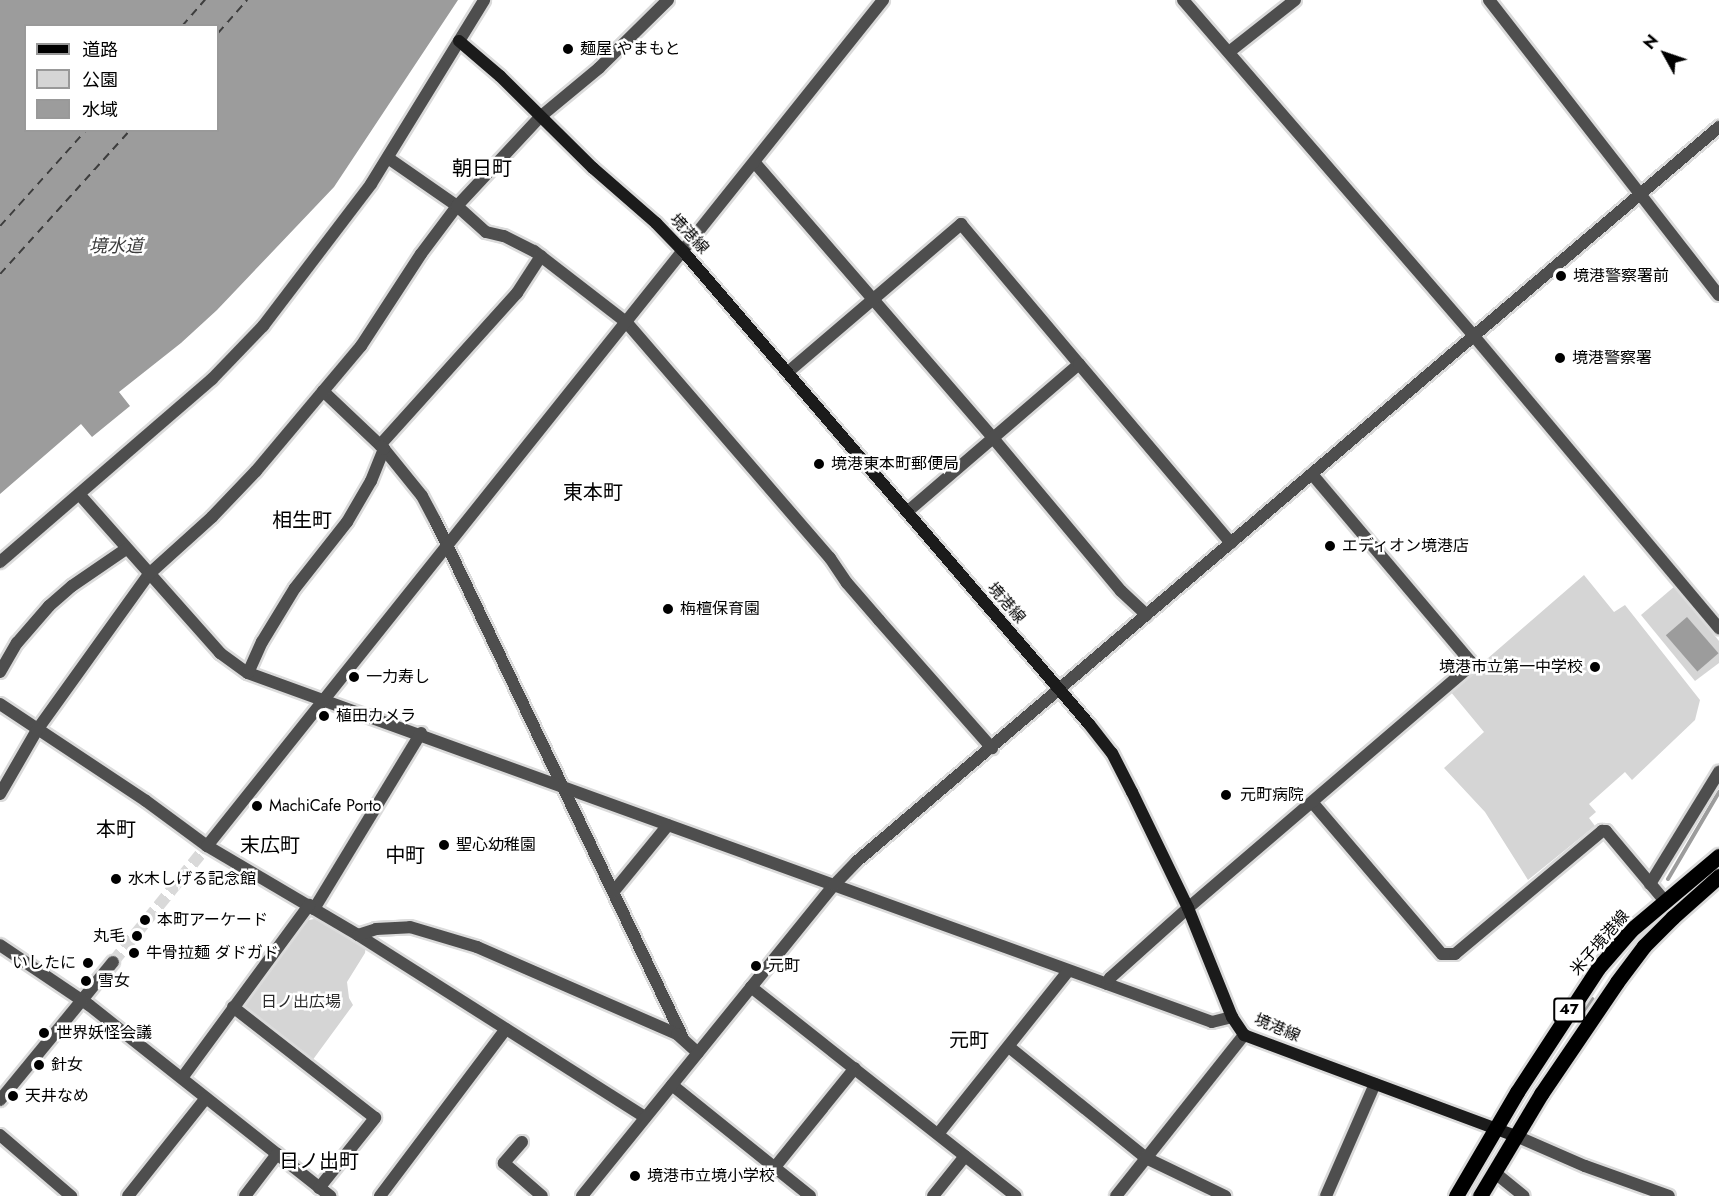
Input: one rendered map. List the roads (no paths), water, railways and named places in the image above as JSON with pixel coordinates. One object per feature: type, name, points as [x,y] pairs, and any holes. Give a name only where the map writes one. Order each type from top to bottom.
[{"type":"main road","name":"境港線","points":[[459,41],[500,76],[540,117],[656,223],[683,251],[1112,753],[1188,908],[1232,1017],[1244,1035],[1516,1136]]},
{"type":"main road","name":"米子境港線","points":[[1456,1196],[1496,1128],[1598,968],[1631,930],[1719,855]]},
{"type":"main road","name":"47","points":[[1480,1196],[1541,1094],[1644,946],[1719,876]]},
{"type":"street","points":[[0,562],[137,447],[230,362],[300,279],[388,158],[484,0]]},
{"type":"street","points":[[0,794],[37,730],[148,574],[212,517],[256,471],[361,346],[421,254],[457,206],[540,117],[599,68],[668,0]]},
{"type":"street","points":[[207,846],[883,0]]},
{"type":"street","points":[[1183,0],[1473,335],[1719,628]]},
{"type":"street","points":[[1229,52],[1295,0]]},
{"type":"street","points":[[1489,0],[1719,295]]},
{"type":"street","points":[[582,1196],[834,885],[856,862],[1719,127]]},
{"type":"street","points":[[388,158],[457,206],[486,232],[504,236],[541,256],[627,323],[831,558],[847,583],[992,748]]},
{"type":"street","points":[[755,163],[993,438],[1121,591],[1147,615]]},
{"type":"street","points":[[788,372],[961,224],[1231,543]]},
{"type":"street","points":[[248,673],[262,642],[295,588],[347,522],[371,481],[382,447],[517,293],[541,256]]},
{"type":"street","points":[[907,512],[1079,364]]},
{"type":"street","points":[[323,391],[382,447],[422,496],[565,787],[683,1038],[698,1053]]},
{"type":"street","points":[[1107,984],[1110,978],[1188,908],[1470,666],[1470,661],[1312,474]]},
{"type":"street","points":[[79,494],[220,653],[248,673],[1212,1022],[1232,1017]]},
{"type":"street","points":[[0,672],[17,643],[49,606],[72,585],[126,549]]},
{"type":"street","points":[[0,704],[146,801],[207,846],[358,935],[645,1117]]},
{"type":"street","points":[[182,1078],[233,1007],[312,907],[420,734]]},
{"type":"street","points":[[1650,884],[1719,772]]},
{"type":"street","points":[[1312,802],[1442,954],[1455,954],[1602,831],[1606,831],[1664,900]]},
{"type":"street","points":[[614,891],[668,825]]},
{"type":"street","points":[[358,935],[376,928],[410,927],[477,947],[683,1038]]},
{"type":"street","points":[[0,945],[82,1000],[330,1196]]},
{"type":"street","points":[[0,1100],[113,962]]},
{"type":"street","points":[[938,1134],[1068,971]]},
{"type":"street","points":[[752,987],[1016,1196]]},
{"type":"street","points":[[233,1007],[375,1118],[319,1188]]},
{"type":"street","points":[[380,1196],[506,1029]]},
{"type":"street","points":[[1116,1196],[1244,1035]]},
{"type":"street","points":[[1009,1047],[1146,1158],[1225,1196]]},
{"type":"street","points":[[775,1167],[855,1068]]},
{"type":"street","points":[[1326,1196],[1375,1084]]},
{"type":"street","points":[[672,1085],[810,1196]]},
{"type":"street","points":[[128,1196],[206,1098]]},
{"type":"street","points":[[0,1135],[71,1196]]},
{"type":"street","points":[[1516,1136],[1585,1166],[1669,1196]]},
{"type":"street","points":[[522,1142],[504,1163],[542,1196]]},
{"type":"street","points":[[245,1196],[277,1154]]},
{"type":"street","points":[[933,1196],[965,1156]]},
{"type":"street","points":[[1494,1172],[1524,1196]]},
{"type":"water","name":"境水道","points":[[0,0],[458,0],[334,187],[217,310],[181,343],[119,392],[130,406],[92,437],[81,424],[0,494]]},
{"type":"water","points":[[1687,617],[1718,653],[1697,672],[1666,635]]},
{"type":"waterway","points":[[1668,879],[1719,792]]},
{"type":"waterway","points":[[1580,1016],[1593,999]]},
{"type":"tunnel","points":[[113,962],[207,846]]},
{"type":"place","name":"麺屋 やまもと","points":[[568,49]]},
{"type":"place","name":"境港警察署前","points":[[1561,276]]},
{"type":"place","name":"境港警察署","points":[[1560,358]]},
{"type":"place","name":"境港東本町郵便局","points":[[819,464]]},
{"type":"place","name":"エディオン境港店","points":[[1330,546]]},
{"type":"place","name":"栴檀保育園","points":[[668,609]]},
{"type":"place","name":"境港市立第一中学校","points":[[1595,667]]},
{"type":"place","name":"一力寿し","points":[[354,677]]},
{"type":"place","name":"植田カメラ","points":[[324,716]]},
{"type":"place","name":"元町病院","points":[[1226,795]]},
{"type":"place","name":"MachiCafe Porto","points":[[257,806]]},
{"type":"place","name":"聖心幼稚園","points":[[444,845]]},
{"type":"place","name":"水木しげる記念館","points":[[116,879]]},
{"type":"place","name":"本町アーケード","points":[[145,920]]},
{"type":"place","name":"丸毛","points":[[137,936]]},
{"type":"place","name":"牛骨拉麺 ダドガド","points":[[134,953]]},
{"type":"place","name":"いしたに","points":[[88,963]]},
{"type":"place","name":"元町","points":[[756,966]]},
{"type":"place","name":"雪女","points":[[86,981]]},
{"type":"place","name":"世界妖怪会議","points":[[44,1033]]},
{"type":"place","name":"針女","points":[[39,1065]]},
{"type":"place","name":"天井なめ","points":[[13,1096]]},
{"type":"place","name":"境港市立境小学校","points":[[635,1176]]},
{"type":"district","name":"朝日町","points":[[482,168]]},
{"type":"district","name":"東本町","points":[[593,492]]},
{"type":"district","name":"相生町","points":[[302,520]]},
{"type":"district","name":"本町","points":[[116,829]]},
{"type":"district","name":"末広町","points":[[270,845]]},
{"type":"district","name":"中町","points":[[405,855]]},
{"type":"district","name":"元町","points":[[969,1040]]},
{"type":"district","name":"日ノ出町","points":[[319,1161]]},
{"type":"park label","name":"日ノ出広場","points":[[301,1002]]}]
